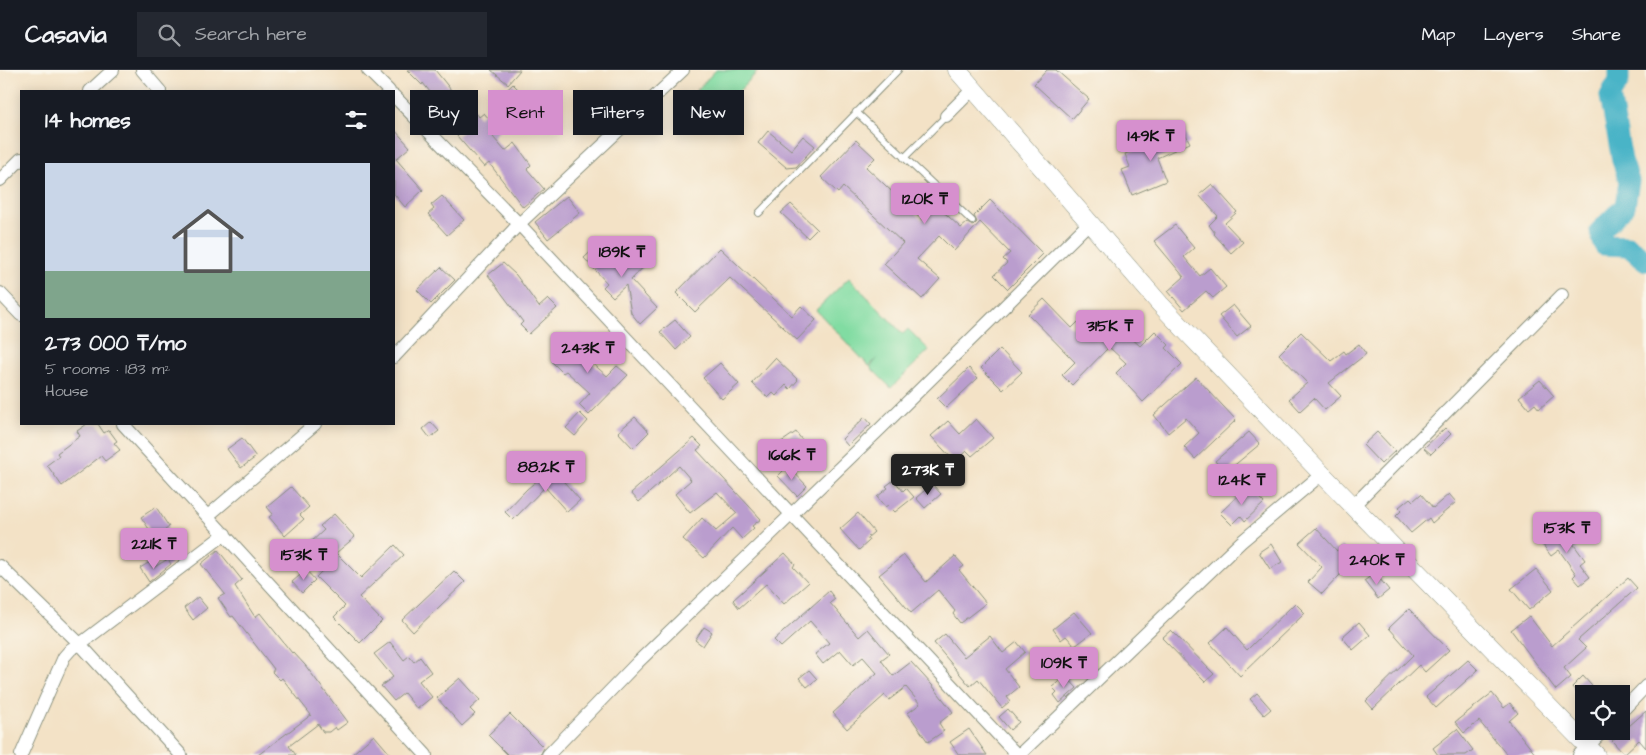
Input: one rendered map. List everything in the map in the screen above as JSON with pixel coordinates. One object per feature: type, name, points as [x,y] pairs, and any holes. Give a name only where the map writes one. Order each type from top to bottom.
[{"type":"street","points":[[91,90],[113,70]]},
{"type":"street","points":[[142,70],[159,90]]},
{"type":"street","points":[[368,70],[388,90]]},
{"type":"street","points":[[395,356],[520,224],[683,70]]},
{"type":"street","points":[[956,70],[1160,304],[1588,752],[1597,740]]},
{"type":"street","points":[[946,116],[973,88]]},
{"type":"street","points":[[395,97],[520,224],[1018,755],[1242,542],[1322,474]]},
{"type":"street","points":[[0,180],[20,160]]},
{"type":"street","points":[[548,755],[638,662],[1090,222]]},
{"type":"street","points":[[0,292],[20,314]]},
{"type":"street","points":[[1353,506],[1562,295]]},
{"type":"street","points":[[124,425],[426,755]]},
{"type":"street","points":[[208,515],[314,425]]},
{"type":"street","points":[[21,755],[64,657],[71,649],[225,534]]},
{"type":"street","points":[[0,566],[80,644],[181,755]]},
{"type":"street","points":[[1630,703],[1646,686]]},
{"type":"lane","points":[[759,213],[898,70]]},
{"type":"lane","points":[[856,112],[972,221]]},
{"type":"lane","points":[[904,158],[946,116]]},
{"type":"green space","points":[[716,70],[759,70],[740,90],[697,90]]},
{"type":"green space","points":[[849,278],[903,334],[908,329],[929,350],[891,388],[870,367],[878,358],[869,366],[816,310]]},
{"type":"building","points":[[407,70],[435,70],[451,90],[428,90],[423,83],[422,85]]},
{"type":"building","points":[[491,70],[520,70],[508,84]]},
{"type":"building","points":[[1047,70],[1056,70],[1089,99],[1072,119],[1034,84]]},
{"type":"building","points":[[513,84],[519,90],[507,90]]},
{"type":"building","points":[[484,113],[488,118],[488,135],[495,135],[493,137],[505,151],[515,143],[531,165],[527,169],[544,189],[523,207],[489,163],[484,167],[457,136],[478,135],[478,116],[479,117]]},
{"type":"building","points":[[1182,127],[1190,143],[1157,158],[1166,181],[1132,195],[1122,170],[1130,167],[1125,154],[1166,137],[1165,135]]},
{"type":"building","points":[[395,130],[410,147],[396,159],[423,190],[405,207],[395,195]]},
{"type":"building","points":[[768,131],[791,150],[803,136],[815,146],[796,167],[787,168],[758,143]]},
{"type":"building","points":[[856,140],[875,158],[866,167],[922,220],[936,205],[961,228],[967,223],[973,226],[977,222],[974,216],[990,200],[1043,254],[1008,289],[994,275],[1007,263],[1003,259],[1010,253],[980,222],[954,251],[939,236],[917,259],[940,279],[922,299],[884,264],[903,243],[843,187],[838,193],[821,177]]},
{"type":"building","points":[[1212,184],[1237,212],[1225,223],[1243,242],[1231,253],[1214,234],[1209,225],[1218,216],[1199,195]]},
{"type":"building","points":[[442,196],[464,220],[447,235],[428,214],[434,209],[431,205]]},
{"type":"building","points":[[567,196],[580,213],[548,239],[535,222]]},
{"type":"building","points":[[791,204],[817,229],[808,238],[781,213]]},
{"type":"building","points":[[1175,225],[1194,248],[1184,257],[1200,276],[1210,268],[1226,287],[1213,298],[1206,291],[1184,310],[1168,291],[1184,277],[1154,241]]},
{"type":"building","points":[[611,244],[630,264],[643,250],[651,259],[631,280],[657,308],[640,324],[631,313],[626,285],[613,297],[603,287],[607,283],[584,258],[598,245],[603,250]]},
{"type":"building","points":[[720,248],[792,316],[801,306],[816,320],[797,340],[730,278],[695,312],[676,293]]},
{"type":"building","points":[[503,263],[516,275],[539,307],[548,299],[557,308],[529,334],[520,325],[523,322],[488,275]]},
{"type":"building","points":[[441,267],[455,280],[431,304],[417,290]]},
{"type":"building","points":[[1044,299],[1072,328],[1078,322],[1098,341],[1115,323],[1140,346],[1155,331],[1169,345],[1166,348],[1182,364],[1143,402],[1116,373],[1126,363],[1109,347],[1072,385],[1062,375],[1075,362],[1028,314]]},
{"type":"building","points":[[1233,305],[1251,326],[1237,337],[1219,316]]},
{"type":"building","points":[[675,320],[690,337],[676,350],[660,332]]},
{"type":"building","points":[[1301,332],[1331,361],[1344,351],[1346,354],[1359,344],[1366,354],[1329,383],[1341,396],[1325,410],[1314,398],[1300,411],[1289,399],[1307,383],[1279,354]]},
{"type":"building","points":[[581,334],[592,346],[583,355],[607,376],[617,366],[628,375],[589,415],[579,405],[590,393],[566,371],[563,373],[552,362]]},
{"type":"building","points":[[1000,349],[1022,372],[1003,390],[981,368]]},
{"type":"building","points":[[775,358],[798,380],[790,389],[786,385],[776,396],[773,393],[768,398],[752,383]]},
{"type":"building","points":[[720,363],[739,384],[722,399],[703,378]]},
{"type":"building","points":[[969,368],[978,378],[946,408],[937,399]]},
{"type":"building","points":[[1196,377],[1236,420],[1195,459],[1184,447],[1199,433],[1186,418],[1168,433],[1154,415]]},
{"type":"building","points":[[1540,380],[1554,396],[1539,409],[1535,404],[1529,409],[1519,397]]},
{"type":"building","points":[[580,413],[588,421],[575,436],[566,428]]},
{"type":"building","points":[[635,417],[649,432],[633,448],[618,432]]},
{"type":"building","points":[[865,417],[871,424],[848,446],[842,439]]},
{"type":"building","points":[[976,419],[993,438],[972,456],[967,451],[955,462],[931,436],[948,421],[960,434]]},
{"type":"building","points":[[431,422],[439,431],[430,438],[423,429]]},
{"type":"building","points":[[86,425],[99,425],[104,433],[109,430],[117,441],[114,443],[120,450],[105,461],[101,456],[62,486],[47,465],[59,456],[57,453],[80,436],[77,431]]},
{"type":"building","points":[[1445,428],[1451,434],[1431,454],[1424,448]]},
{"type":"building","points":[[796,432],[813,455],[794,468],[777,445]]},
{"type":"building","points":[[1249,432],[1260,444],[1225,473],[1215,461]]},
{"type":"building","points":[[1377,432],[1395,451],[1381,464],[1363,445]]},
{"type":"building","points":[[242,438],[256,457],[241,468],[227,449]]},
{"type":"building","points":[[694,438],[702,446],[697,450],[761,519],[752,526],[754,528],[742,539],[732,528],[704,558],[683,539],[702,518],[716,531],[737,513],[717,492],[690,513],[675,494],[691,480],[679,466],[639,502],[631,493]]},
{"type":"building","points":[[557,464],[562,469],[557,474],[580,500],[567,512],[545,487],[513,520],[505,512],[527,489]]},
{"type":"building","points":[[788,466],[807,486],[797,496],[778,476]]},
{"type":"building","points":[[894,480],[903,491],[906,488],[914,497],[895,512],[888,505],[885,507],[877,497]]},
{"type":"building","points":[[932,484],[941,494],[925,508],[916,498]]},
{"type":"building","points":[[1248,486],[1264,503],[1245,521],[1241,516],[1232,525],[1220,513]]},
{"type":"building","points":[[291,487],[309,507],[300,515],[304,519],[285,536],[269,517],[273,514],[267,507]]},
{"type":"building","points":[[1421,494],[1433,508],[1449,494],[1456,502],[1432,523],[1429,518],[1411,533],[1396,516],[1402,510],[1399,507],[1410,498],[1413,501]]},
{"type":"building","points":[[156,507],[169,527],[155,538],[141,517]]},
{"type":"building","points":[[858,513],[874,532],[867,538],[869,541],[859,550],[840,529]]},
{"type":"building","points":[[334,514],[355,537],[336,553],[361,578],[395,545],[404,555],[359,597],[382,621],[360,643],[334,617],[345,606],[316,577],[328,565],[308,545],[324,530],[320,526]]},
{"type":"building","points":[[1316,528],[1337,551],[1341,546],[1355,559],[1322,594],[1308,582],[1322,567],[1299,543]]},
{"type":"building","points":[[1556,530],[1564,541],[1569,538],[1585,560],[1580,564],[1590,577],[1580,585],[1573,577],[1576,574],[1559,550],[1551,556],[1540,541]]},
{"type":"building","points":[[1271,544],[1282,562],[1270,569],[1259,552]]},
{"type":"building","points":[[218,550],[242,580],[235,586],[255,617],[260,613],[292,653],[305,665],[348,722],[337,730],[335,727],[329,732],[323,732],[318,724],[289,746],[296,755],[258,755],[311,715],[282,678],[280,680],[272,672],[274,669],[233,616],[231,617],[218,598],[225,594],[201,564]]},
{"type":"building","points":[[785,553],[795,564],[793,567],[808,583],[784,604],[766,584],[739,608],[733,600]]},
{"type":"building","points":[[904,555],[926,582],[955,556],[964,566],[959,570],[986,603],[960,623],[953,614],[955,611],[938,590],[911,613],[879,575]]},
{"type":"building","points":[[168,559],[171,564],[149,582],[140,568],[150,562],[153,568]]},
{"type":"building","points":[[1536,569],[1553,590],[1529,610],[1511,589]]},
{"type":"building","points":[[306,570],[315,580],[302,593],[292,582]]},
{"type":"building","points":[[454,571],[465,582],[413,632],[402,620]]},
{"type":"building","points":[[1375,573],[1389,590],[1378,599],[1364,581]]},
{"type":"building","points":[[1628,578],[1637,588],[1578,640],[1586,648],[1564,668],[1571,677],[1556,690],[1511,630],[1529,616],[1552,646]]},
{"type":"building","points":[[829,591],[835,599],[830,603],[859,637],[868,629],[889,654],[881,660],[893,676],[911,662],[932,685],[953,712],[939,723],[944,731],[928,742],[908,713],[920,704],[906,687],[889,700],[885,695],[847,729],[833,713],[877,673],[863,657],[853,665],[840,650],[823,664],[815,654],[829,643],[810,621],[781,647],[774,640]]},
{"type":"building","points":[[198,597],[207,608],[193,620],[184,608]]},
{"type":"building","points":[[1295,603],[1305,613],[1240,676],[1210,643],[1227,627],[1247,650]]},
{"type":"building","points":[[1409,609],[1449,650],[1425,672],[1419,665],[1373,709],[1366,701],[1413,655],[1389,628]]},
{"type":"building","points":[[1074,612],[1092,633],[1075,646],[1066,636],[1061,640],[1053,629]]},
{"type":"building","points":[[1359,622],[1370,635],[1353,650],[1342,637]]},
{"type":"building","points":[[704,627],[712,632],[703,646],[695,640]]},
{"type":"building","points":[[1171,630],[1214,674],[1205,682],[1162,638]]},
{"type":"building","points":[[945,634],[964,657],[990,636],[1003,653],[1017,642],[1025,652],[1005,669],[1019,687],[1007,697],[1010,701],[1002,708],[978,679],[970,686],[934,643]]},
{"type":"building","points":[[390,642],[404,660],[409,656],[414,662],[420,657],[431,672],[419,681],[432,697],[417,709],[404,693],[394,701],[381,686],[393,677],[374,654]]},
{"type":"building","points":[[1468,660],[1478,670],[1436,708],[1426,697]]},
{"type":"building","points":[[809,670],[817,679],[807,687],[799,678]]},
{"type":"building","points":[[1066,676],[1077,688],[1060,703],[1054,695],[1057,692],[1052,687]]},
{"type":"building","points":[[1583,676],[1591,685],[1575,685],[1575,690],[1572,687]]},
{"type":"building","points":[[460,678],[480,700],[470,709],[475,714],[462,726],[437,698]]},
{"type":"building","points":[[1257,693],[1271,709],[1264,715],[1250,699]]},
{"type":"building","points":[[1492,693],[1504,708],[1510,703],[1518,713],[1509,721],[1536,755],[1507,755],[1479,721],[1464,733],[1455,722]]},
{"type":"building","points":[[1008,709],[1019,722],[1010,730],[999,717]]},
{"type":"building","points":[[1646,711],[1646,748],[1639,740],[1624,754],[1612,741],[1630,740],[1630,725]]},
{"type":"building","points":[[510,714],[544,748],[540,755],[508,755],[488,735]]},
{"type":"building","points":[[969,729],[987,755],[959,755],[950,742]]},
{"type":"building","points":[[1457,729],[1473,750],[1466,755],[1438,755],[1433,748]]},
{"type":"building","points":[[374,735],[391,755],[351,755]]},
{"type":"waterway","points":[[1619,70],[1619,81],[1610,96],[1622,160],[1629,181],[1625,206],[1600,231],[1604,245],[1628,246],[1646,261]]}]
